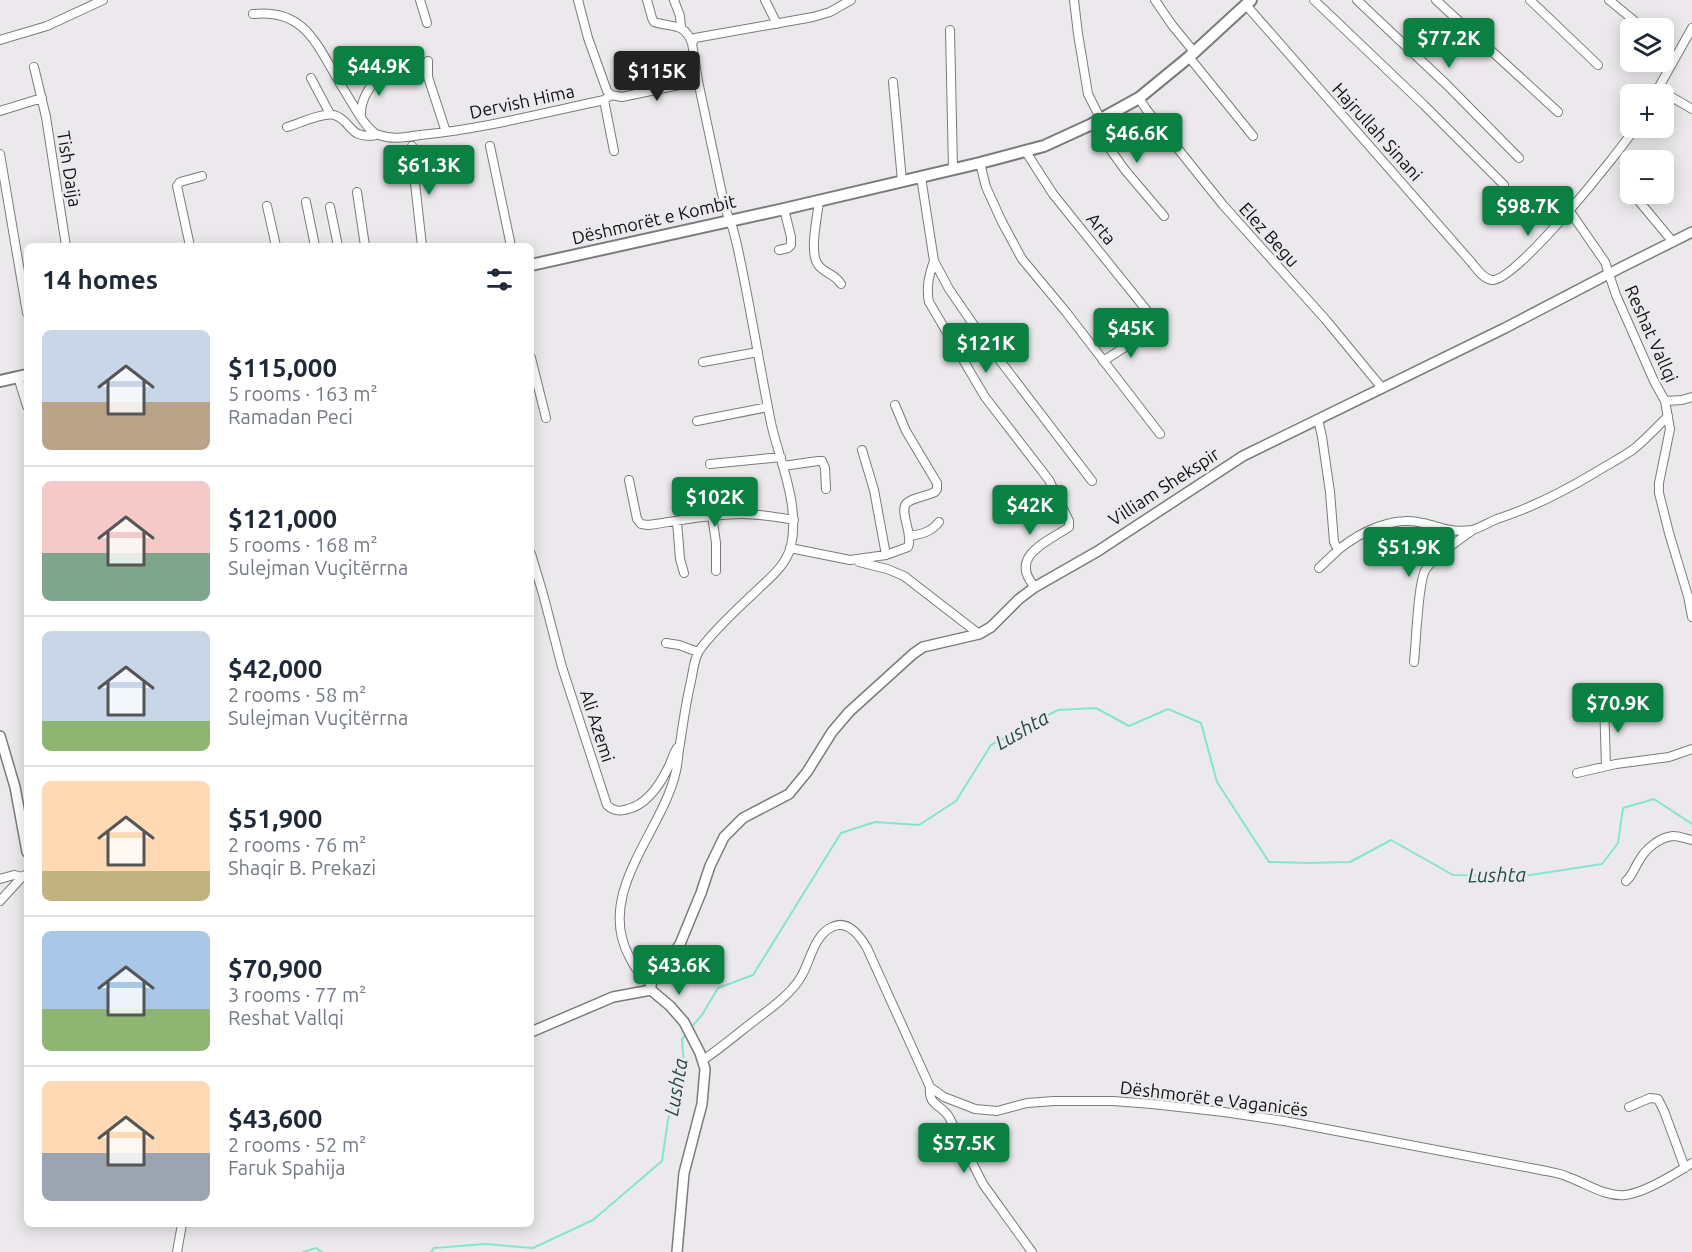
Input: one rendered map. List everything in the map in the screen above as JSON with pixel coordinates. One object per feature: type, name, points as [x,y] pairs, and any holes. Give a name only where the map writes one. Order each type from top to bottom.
[{"type":"main road","name":"Dëshmorët e Kombit","points":[[534,264],[953,170],[1044,146],[1096,122],[1139,98],[1192,55],[1248,2]]},
{"type":"main road","points":[[0,381],[23,376]]},
{"type":"street","points":[[0,40],[47,26],[103,0]]},
{"type":"street","points":[[420,0],[427,23]]},
{"type":"street","points":[[578,0],[594,57],[607,91],[614,152]]},
{"type":"street","points":[[647,0],[654,22],[681,27],[686,31],[692,43],[724,208],[730,221],[744,277],[768,407],[794,520],[788,555],[775,573],[725,621],[698,652],[672,786],[636,858],[620,910],[620,936],[625,949],[638,972],[684,1022],[703,1061],[702,1104],[684,1173],[677,1252]]},
{"type":"street","points":[[675,0],[681,16],[681,27]]},
{"type":"street","points":[[765,0],[777,24]]},
{"type":"street","points":[[692,43],[695,38],[701,36],[813,17],[830,12],[851,0]]},
{"type":"street","points":[[1074,0],[1088,94],[1096,122],[1125,170],[1164,216]]},
{"type":"street","points":[[1155,0],[1192,55],[1253,136]]},
{"type":"street","points":[[1314,0],[1504,185]]},
{"type":"street","points":[[1357,0],[1519,158]]},
{"type":"street","points":[[1436,0],[1558,112]]},
{"type":"street","points":[[1530,0],[1598,65]]},
{"type":"street","points":[[1608,0],[1631,18]]},
{"type":"street","points":[[1615,0],[1626,8]]},
{"type":"street","name":"Hajrullah Sinani","points":[[1248,2],[1486,278],[1498,279],[1518,264],[1552,231],[1569,210]]},
{"type":"street","points":[[253,14],[282,16],[302,27],[313,37],[361,117],[376,135]]},
{"type":"street","points":[[1661,84],[1692,27]]},
{"type":"street","points":[[950,30],[953,170]]},
{"type":"street","points":[[428,61],[428,77],[446,132]]},
{"type":"street","name":"Tish Daija","points":[[34,67],[42,98],[66,243]]},
{"type":"street","points":[[361,117],[362,103],[380,73]]},
{"type":"street","name":"Dervish Hima","points":[[311,78],[330,114],[339,117],[357,133],[396,138],[446,132],[698,81]]},
{"type":"street","points":[[893,82],[902,181]]},
{"type":"street","points":[[0,111],[42,98]]},
{"type":"street","name":"Elez Begu","points":[[1139,98],[1146,110],[1223,205],[1326,320],[1382,388]]},
{"type":"street","points":[[1674,100],[1692,109]]},
{"type":"street","points":[[287,127],[330,114]]},
{"type":"street","points":[[1569,210],[1628,138]]},
{"type":"street","points":[[412,146],[422,243]]},
{"type":"street","points":[[490,146],[510,243]]},
{"type":"street","name":"Arta","points":[[1026,152],[1053,194],[1156,322]]},
{"type":"street","points":[[0,154],[24,296]]},
{"type":"street","points":[[980,163],[990,195],[1022,259],[1160,434]]},
{"type":"street","points":[[189,243],[177,186],[180,182],[202,176]]},
{"type":"street","points":[[921,177],[934,261],[949,289],[982,337],[1092,481]]},
{"type":"street","points":[[357,192],[365,243]]},
{"type":"street","points":[[819,200],[815,237],[816,261],[841,284]]},
{"type":"street","points":[[306,202],[314,243]]},
{"type":"street","points":[[1642,204],[1673,242]]},
{"type":"street","points":[[267,206],[275,243]]},
{"type":"street","points":[[330,207],[337,243]]},
{"type":"street","points":[[779,250],[788,248],[791,244],[784,209]]},
{"type":"street","name":"Reshat Vallqi","points":[[1569,210],[1602,256],[1620,305],[1665,401],[1669,437],[1659,493],[1692,616]]},
{"type":"street","name":"Villiam Shekspir","points":[[651,987],[658,971],[680,944],[718,849],[729,832],[743,818],[789,794],[807,772],[832,732],[849,712],[913,654],[924,647],[979,634],[991,627],[1035,586],[1098,551],[1223,467],[1258,448],[1505,328],[1692,232]]},
{"type":"street","points":[[934,261],[929,277],[929,302],[986,397],[1049,480],[1069,521],[1069,527],[1040,544],[1030,554],[1026,572],[1035,586]]},
{"type":"street","points":[[1103,361],[1147,336]]},
{"type":"street","points":[[703,362],[758,352]]},
{"type":"street","points":[[534,370],[546,418]]},
{"type":"street","points":[[1665,401],[1682,400],[1692,396]]},
{"type":"street","points":[[790,548],[844,560],[856,560],[886,555],[908,547],[910,536],[904,507],[908,502],[935,492],[937,483],[906,431],[895,405]]},
{"type":"street","points":[[697,422],[768,407]]},
{"type":"street","points":[[1414,662],[1419,595],[1424,573],[1431,564],[1473,530],[1537,505],[1635,448],[1668,416]]},
{"type":"street","points":[[1318,419],[1330,492],[1334,542],[1338,550]]},
{"type":"street","points":[[862,450],[874,490],[886,555]]},
{"type":"street","points":[[710,464],[822,461],[825,468],[826,489]]},
{"type":"street","points":[[629,480],[637,519],[641,524],[648,525],[712,515],[755,514],[794,520]]},
{"type":"street","points":[[712,515],[716,543],[716,571]]},
{"type":"street","points":[[677,521],[680,559],[684,573]]},
{"type":"street","points":[[1319,568],[1347,543],[1366,532],[1402,521],[1424,523],[1452,531],[1473,530]]},
{"type":"street","points":[[910,536],[925,533],[939,522]]},
{"type":"street","points":[[856,560],[860,563],[887,568],[904,576],[979,634]]},
{"type":"street","name":"Ali Azemi","points":[[534,564],[565,677],[607,805],[617,811],[634,808],[642,803],[662,781],[679,747]]},
{"type":"street","points":[[666,643],[698,652]]},
{"type":"street","points":[[1604,702],[1606,766]]},
{"type":"street","points":[[0,736],[15,787],[24,835]]},
{"type":"street","points":[[1576,773],[1606,766],[1669,757],[1692,749]]},
{"type":"street","points":[[1626,881],[1633,873],[1640,858],[1656,843],[1676,836],[1692,840]]},
{"type":"street","points":[[0,879],[24,875]]},
{"type":"street","points":[[0,901],[24,876]]},
{"type":"street","points":[[703,1061],[789,993],[801,978],[824,933],[831,927],[845,926],[856,933],[867,948],[930,1087],[930,1098],[950,1117],[983,1184],[1032,1252]]},
{"type":"street","points":[[534,1031],[613,997],[651,987]]},
{"type":"street","name":"Dëshmorët e Vaganicës","points":[[930,1087],[952,1101],[987,1111],[1040,1102],[1113,1101],[1250,1116],[1550,1172],[1567,1176],[1605,1192],[1627,1195],[1644,1189],[1688,1165]]},
{"type":"street","points":[[1629,1107],[1650,1098],[1658,1099],[1688,1165]]},
{"type":"street","points":[[177,1252],[181,1227]]},
{"type":"waterway","name":"Lushta","points":[[690,1029],[702,1015],[718,988],[753,975],[841,833],[875,822],[919,825],[956,801],[991,745],[1058,710],[1096,708],[1129,726],[1168,709],[1201,723],[1217,782],[1269,862],[1350,862],[1391,840],[1453,875],[1524,876],[1602,864],[1618,843],[1623,808],[1654,799],[1692,824]]},
{"type":"waterway","name":"Lushta","points":[[431,1252],[434,1248],[485,1244],[533,1248],[593,1220],[662,1161],[668,1120],[684,1065],[682,1039],[687,1033]]},
{"type":"waterway","name":"Lushta","points":[[303,1252],[316,1248],[322,1252]]}]
